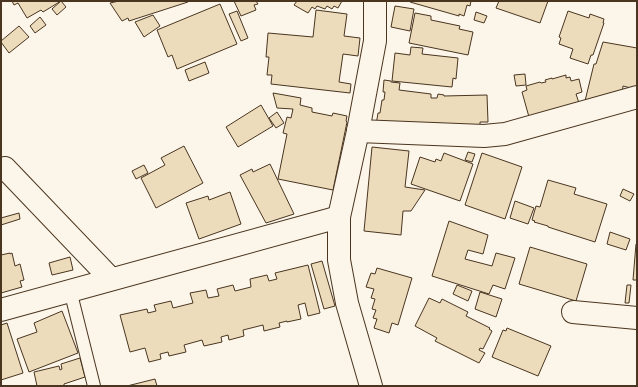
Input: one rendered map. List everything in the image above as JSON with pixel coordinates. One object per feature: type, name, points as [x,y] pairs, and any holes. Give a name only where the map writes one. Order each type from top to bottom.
[{"type":"street","points":[[371,386],[347,303],[339,260],[339,216],[358,131],[375,41],[375,1]]},
{"type":"street","points":[[358,131],[484,136],[505,134],[637,97]]},
{"type":"street","points":[[5,168],[111,279]]},
{"type":"street","points":[[1,310],[339,216]]},
{"type":"street","points":[[573,312],[637,318]]},
{"type":"lane","points":[[70,290],[94,386]]},
{"type":"building","points":[[12,1],[61,1],[43,12],[41,10],[27,18],[18,3],[14,5]]},
{"type":"building","points":[[61,1],[66,7],[57,15],[52,9]]},
{"type":"building","points":[[119,1],[188,2],[129,21],[128,18],[122,21],[110,3]]},
{"type":"building","points":[[234,1],[256,1],[258,4],[254,5],[256,10],[241,16]]},
{"type":"building","points":[[297,1],[342,1],[338,8],[334,6],[332,9],[327,6],[325,9],[317,6],[315,9],[312,7],[308,13],[294,5]]},
{"type":"building","points":[[410,1],[471,1],[470,6],[467,5],[464,16],[459,14],[459,16]]},
{"type":"building","points":[[499,1],[548,1],[540,23],[496,8]]},
{"type":"building","points":[[220,4],[237,44],[177,69],[172,55],[168,57],[157,30]]},
{"type":"building","points":[[395,6],[414,9],[410,31],[391,27]]},
{"type":"building","points":[[316,10],[347,14],[344,36],[360,38],[358,56],[343,54],[339,82],[351,84],[350,93],[271,84],[272,75],[267,75],[269,57],[266,57],[268,33],[313,37]]},
{"type":"building","points":[[237,11],[248,38],[241,41],[229,14]]},
{"type":"building","points":[[568,11],[589,18],[590,14],[604,19],[593,55],[591,55],[588,64],[570,58],[573,49],[559,44],[561,38],[559,37]]},
{"type":"building","points":[[476,12],[487,16],[484,23],[474,20]]},
{"type":"building","points":[[415,13],[431,16],[431,20],[460,26],[459,29],[473,32],[468,55],[409,43]]},
{"type":"building","points":[[153,15],[160,26],[144,37],[135,22]]},
{"type":"building","points":[[40,17],[46,25],[35,33],[30,26]]},
{"type":"building","points":[[19,26],[29,37],[9,53],[1,41]]},
{"type":"building","points":[[603,42],[637,48],[637,84],[635,89],[623,86],[622,94],[584,105],[594,64],[596,64]]},
{"type":"building","points":[[411,47],[423,48],[422,54],[458,58],[456,79],[453,78],[452,87],[392,81],[395,53],[410,55]]},
{"type":"building","points":[[205,62],[209,73],[189,81],[185,70]]},
{"type":"building","points":[[525,74],[526,85],[516,86],[514,75]]},
{"type":"building","points":[[566,75],[566,78],[570,77],[571,81],[579,79],[582,92],[576,94],[579,103],[529,117],[522,92],[527,90],[526,86],[546,82],[545,80]]},
{"type":"building","points":[[384,80],[400,83],[399,90],[431,94],[431,98],[437,98],[438,94],[444,96],[487,95],[488,122],[480,122],[480,130],[376,125],[382,100],[384,100]]},
{"type":"building","points":[[273,93],[301,98],[300,105],[312,108],[312,112],[332,116],[333,113],[347,116],[333,190],[278,179],[287,134],[283,133],[287,117],[291,118],[293,109],[277,108]]},
{"type":"building","points":[[261,105],[273,126],[238,147],[226,127]]},
{"type":"building","points":[[277,112],[284,123],[276,128],[269,118]]},
{"type":"building","points":[[184,146],[203,183],[156,208],[141,178],[165,165],[161,158]]},
{"type":"building","points":[[372,147],[409,151],[405,187],[425,190],[411,211],[403,211],[401,235],[364,231]]},
{"type":"building","points":[[468,152],[475,154],[472,162],[465,160]]},
{"type":"building","points":[[444,153],[473,164],[460,201],[411,184],[420,157],[435,162],[436,159],[441,161]]},
{"type":"building","points":[[482,153],[522,167],[505,219],[465,205]]},
{"type":"building","points":[[270,164],[294,214],[266,223],[240,175],[252,169],[253,172]]},
{"type":"building","points":[[144,165],[148,173],[136,179],[132,171]]},
{"type":"building","points":[[548,180],[576,188],[574,194],[607,204],[595,242],[548,227],[532,220],[536,206],[540,207]]},
{"type":"building","points":[[623,189],[634,194],[630,201],[620,196]]},
{"type":"building","points":[[230,192],[241,224],[199,239],[186,203],[208,196],[209,200]]},
{"type":"building","points":[[515,201],[534,208],[528,224],[510,218]]},
{"type":"building","points":[[19,213],[20,219],[1,225],[1,218]]},
{"type":"building","points":[[449,221],[488,235],[483,254],[468,250],[465,259],[492,266],[496,253],[515,258],[505,289],[493,285],[489,294],[432,276]]},
{"type":"building","points":[[610,232],[630,239],[626,250],[607,244]]},
{"type":"building","points":[[636,244],[637,280],[633,280]]},
{"type":"building","points":[[530,247],[587,264],[576,301],[519,284]]},
{"type":"building","points":[[12,253],[15,266],[20,264],[24,280],[20,281],[22,287],[1,293],[1,255]]},
{"type":"building","points":[[70,257],[73,270],[52,275],[49,263]]},
{"type":"building","points":[[322,261],[335,306],[324,309],[311,264]]},
{"type":"building","points":[[308,265],[320,313],[308,316],[305,303],[298,305],[301,319],[279,323],[280,327],[264,331],[263,325],[243,330],[244,336],[229,340],[228,335],[221,337],[222,342],[204,346],[202,340],[184,345],[186,352],[169,356],[168,352],[160,354],[161,359],[149,362],[145,348],[130,352],[120,315],[147,309],[148,313],[156,311],[154,305],[171,301],[173,308],[193,303],[190,293],[206,290],[208,298],[219,296],[217,289],[233,285],[235,291],[251,287],[250,279],[267,275],[269,281],[277,279],[275,273]]},
{"type":"building","points":[[377,268],[412,278],[398,325],[392,323],[389,333],[374,328],[377,319],[373,318],[376,310],[372,309],[375,299],[371,298],[374,289],[366,287],[371,273],[375,274]]},
{"type":"building","points":[[457,285],[472,291],[468,301],[453,294]]},
{"type":"building","points":[[627,285],[631,285],[629,303],[625,303]]},
{"type":"building","points":[[480,292],[502,299],[496,317],[475,309]]},
{"type":"building","points":[[429,298],[440,303],[442,299],[468,312],[466,316],[490,328],[489,329],[492,331],[483,349],[480,348],[479,350],[485,353],[479,363],[435,341],[437,338],[415,326]]},
{"type":"building","points":[[62,311],[78,353],[29,372],[17,339],[37,332],[34,323]]},
{"type":"building","points":[[7,323],[23,373],[1,380],[1,325]]},
{"type":"building","points":[[507,328],[551,346],[538,376],[492,357],[503,330],[506,331]]},
{"type":"building","points":[[80,358],[85,377],[64,384],[64,386],[37,386],[34,372],[59,366],[60,370],[62,369],[61,364]]},
{"type":"building","points":[[155,379],[157,386],[127,386]]}]
